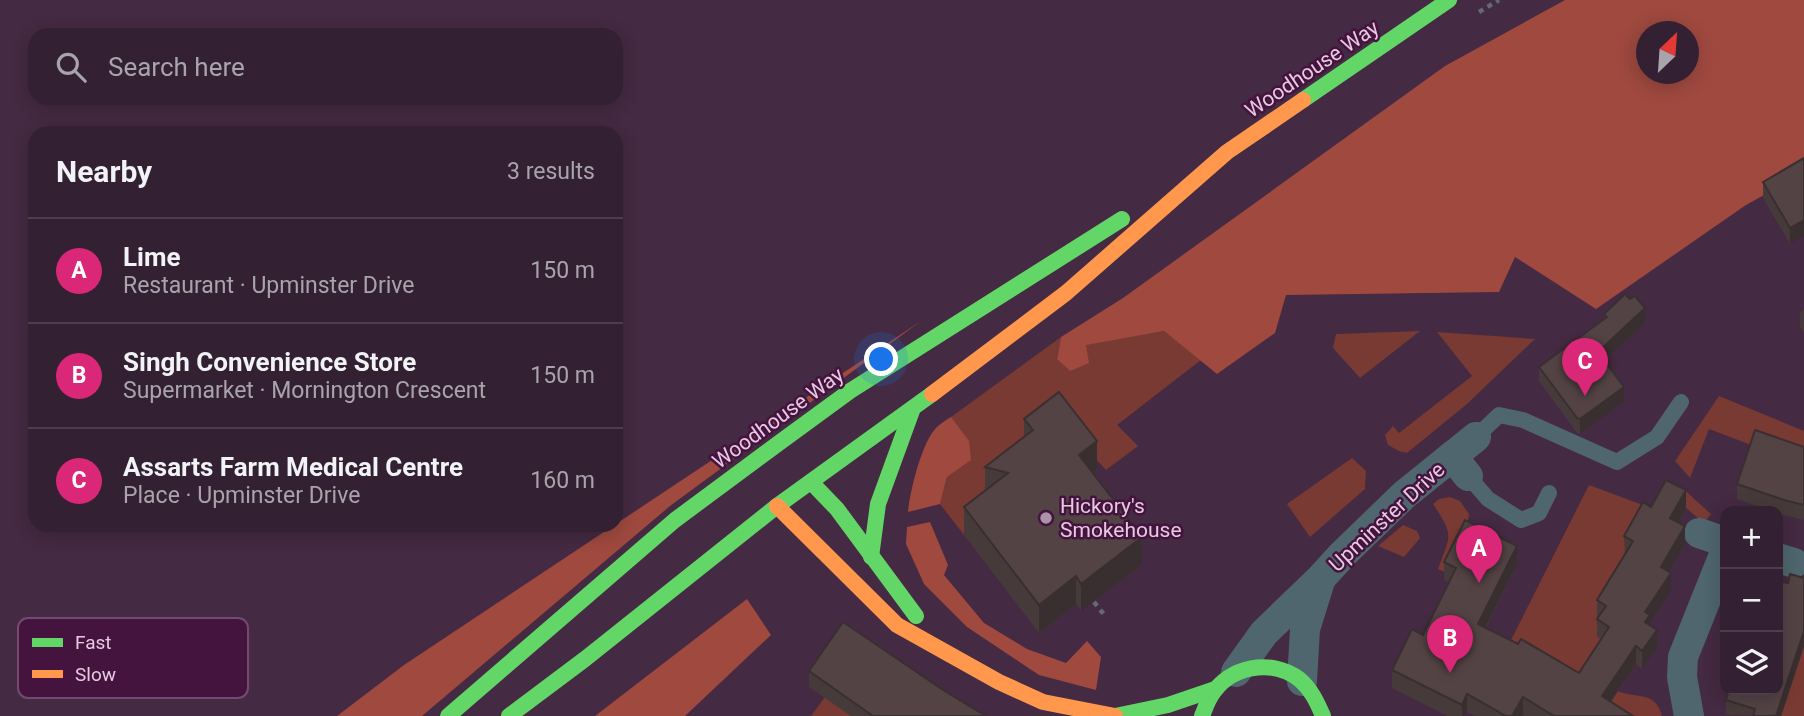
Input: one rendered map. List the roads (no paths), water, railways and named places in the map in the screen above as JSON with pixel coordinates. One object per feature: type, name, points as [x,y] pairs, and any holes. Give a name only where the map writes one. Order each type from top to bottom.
[{"type":"main road","name":"Woodhouse Way","points":[[447,716],[675,520],[850,391],[1233,148],[1449,0]]},
{"type":"main road","name":"Woodhouse Way","points":[[509,716],[777,506],[1066,292],[1233,148]]},
{"type":"main road","points":[[871,557],[878,504],[912,408]]},
{"type":"main road","points":[[800,450],[821,412]]},
{"type":"main road","points":[[957,657],[905,604],[837,509],[811,482],[786,478],[777,506],[897,625],[957,657],[1040,709],[1115,716],[1168,705],[1257,666],[1290,672],[1320,702]]},
{"type":"main road","points":[[1202,716],[1206,702],[1226,680]]},
{"type":"street","name":"Upminster Drive","points":[[1226,680],[1264,633],[1404,495],[1460,466],[1476,437]]},
{"type":"street","points":[[1689,716],[1682,677],[1683,657],[1720,564]]},
{"type":"street","name":"Upminster Drive","points":[[1320,702],[1304,629],[1321,578]]},
{"type":"lane","points":[[1476,437],[1499,415],[1523,420],[1617,462],[1657,437],[1681,402]]},
{"type":"lane","points":[[1460,466],[1488,499],[1521,520],[1539,513],[1549,493]]},
{"type":"place","name":"Assarts Farm Medical Centre","points":[[1585,396]]},
{"type":"place","name":"Hickory's Smokehouse","points":[[1046,518]]},
{"type":"place","name":"Lime","points":[[1479,583]]},
{"type":"place","name":"Singh Convenience Store","points":[[1450,673]]}]
